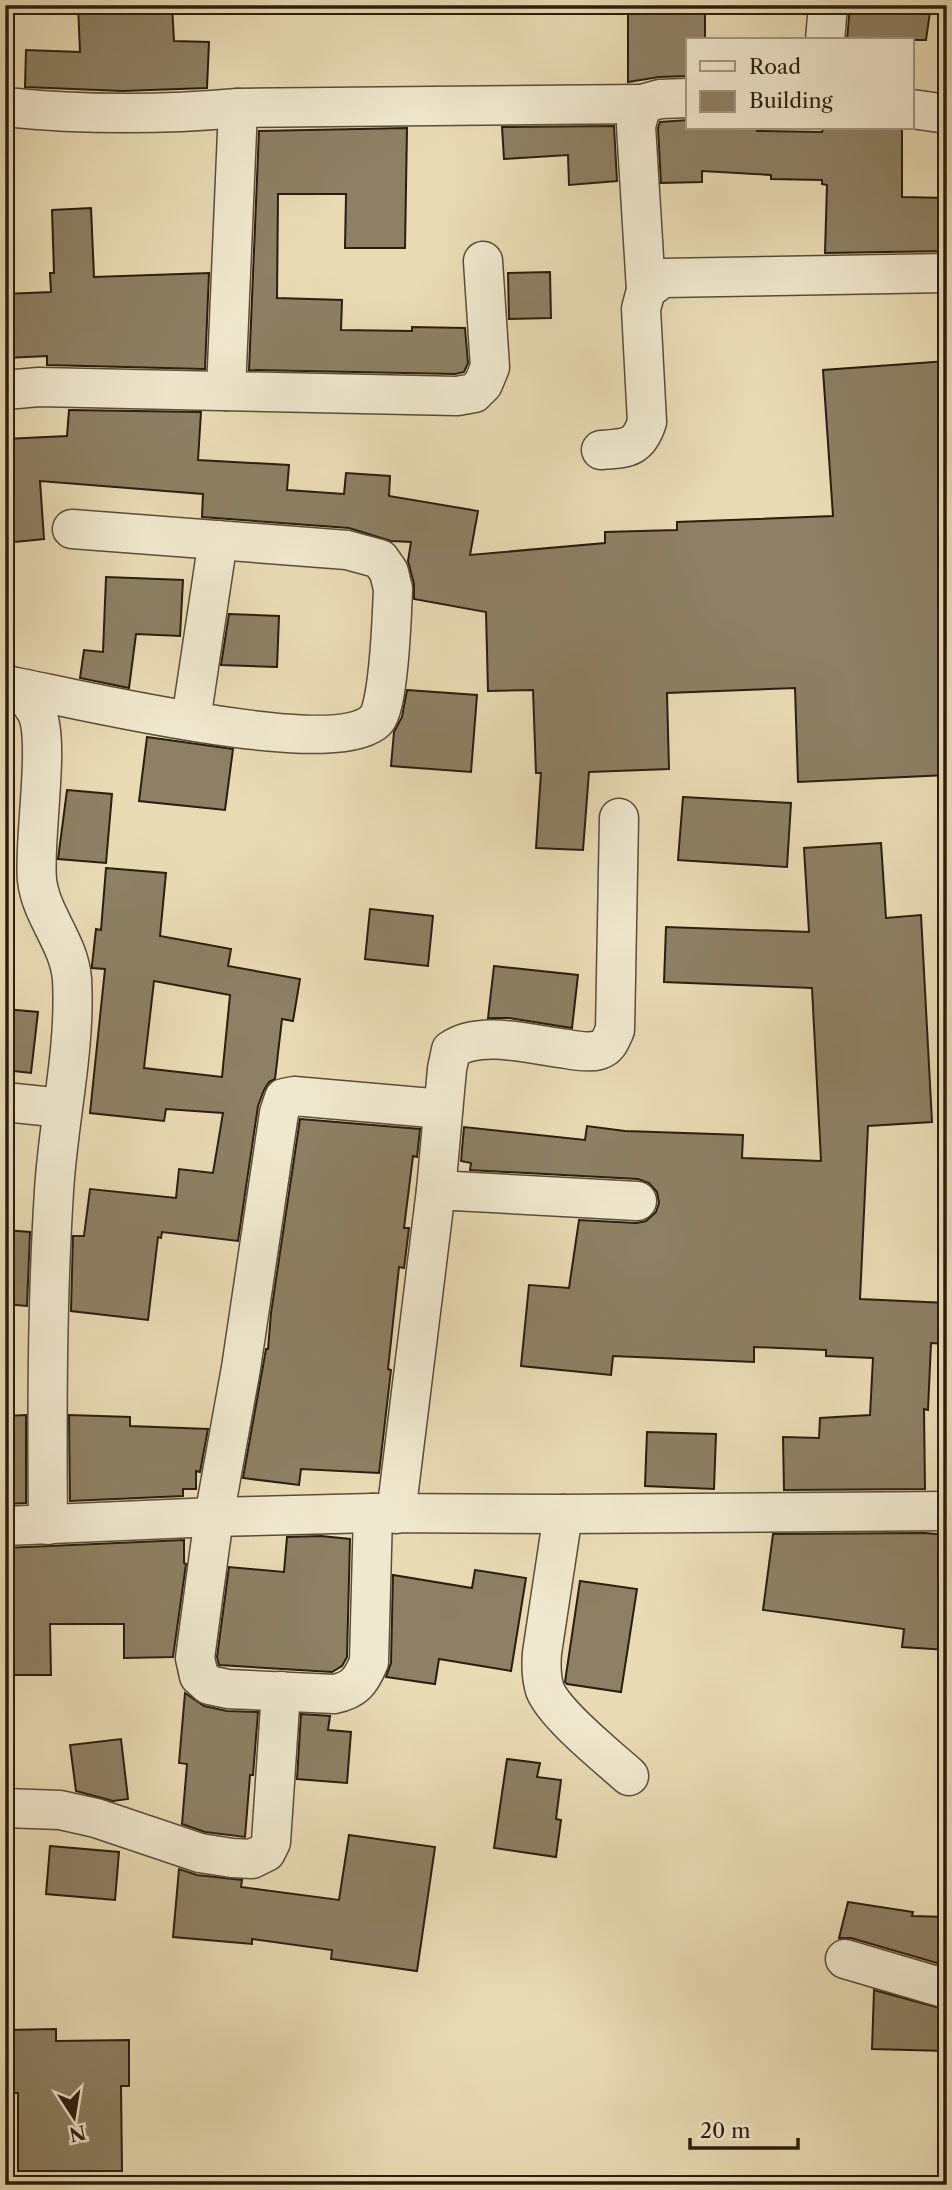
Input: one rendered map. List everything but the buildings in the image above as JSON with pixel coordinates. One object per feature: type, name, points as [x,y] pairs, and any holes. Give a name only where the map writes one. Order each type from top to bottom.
[{"type":"street","points":[[825,38],[828,5]]},
{"type":"street","points":[[5,107],[117,114],[176,114],[238,108],[642,104],[660,99],[686,98]]},
{"type":"street","points":[[601,450],[628,448],[642,437],[647,422],[641,309],[646,290],[635,144],[636,126],[642,104]]},
{"type":"street","points":[[226,391],[238,108]]},
{"type":"street","points":[[914,109],[947,114]]},
{"type":"street","points":[[5,390],[39,387],[457,396],[474,393],[483,384],[490,367],[483,261]]},
{"type":"street","points":[[646,290],[663,278],[947,273]]},
{"type":"street","points":[[11,686],[229,728],[269,733],[341,734],[365,728],[378,719],[385,696],[394,589],[389,572],[380,559],[347,550],[72,529]]},
{"type":"street","points":[[191,720],[218,540]]},
{"type":"street","points":[[11,686],[37,713],[42,746],[36,838],[37,882],[44,908],[61,939],[72,976],[72,1017],[54,1189],[49,1302],[46,1393],[48,1525]]},
{"type":"street","points":[[443,1109],[294,1096],[284,1098],[279,1113],[242,1368],[214,1517],[195,1658],[199,1676],[209,1685],[228,1689],[334,1694],[349,1691],[360,1682],[369,1662],[384,1513],[436,1190],[451,1050],[462,1042],[483,1038],[582,1051],[599,1050],[609,1044],[615,1030],[619,818]]},
{"type":"street","points":[[5,1102],[62,1108]]},
{"type":"street","points":[[436,1190],[637,1201]]},
{"type":"street","points":[[5,1526],[384,1513],[947,1511]]},
{"type":"street","points":[[563,1514],[541,1674],[546,1693],[564,1715],[629,1776]]},
{"type":"street","points":[[5,1808],[60,1810],[96,1818],[200,1853],[252,1859],[266,1852],[271,1842],[281,1691]]},
{"type":"street","points":[[845,1959],[947,1989]]}]
